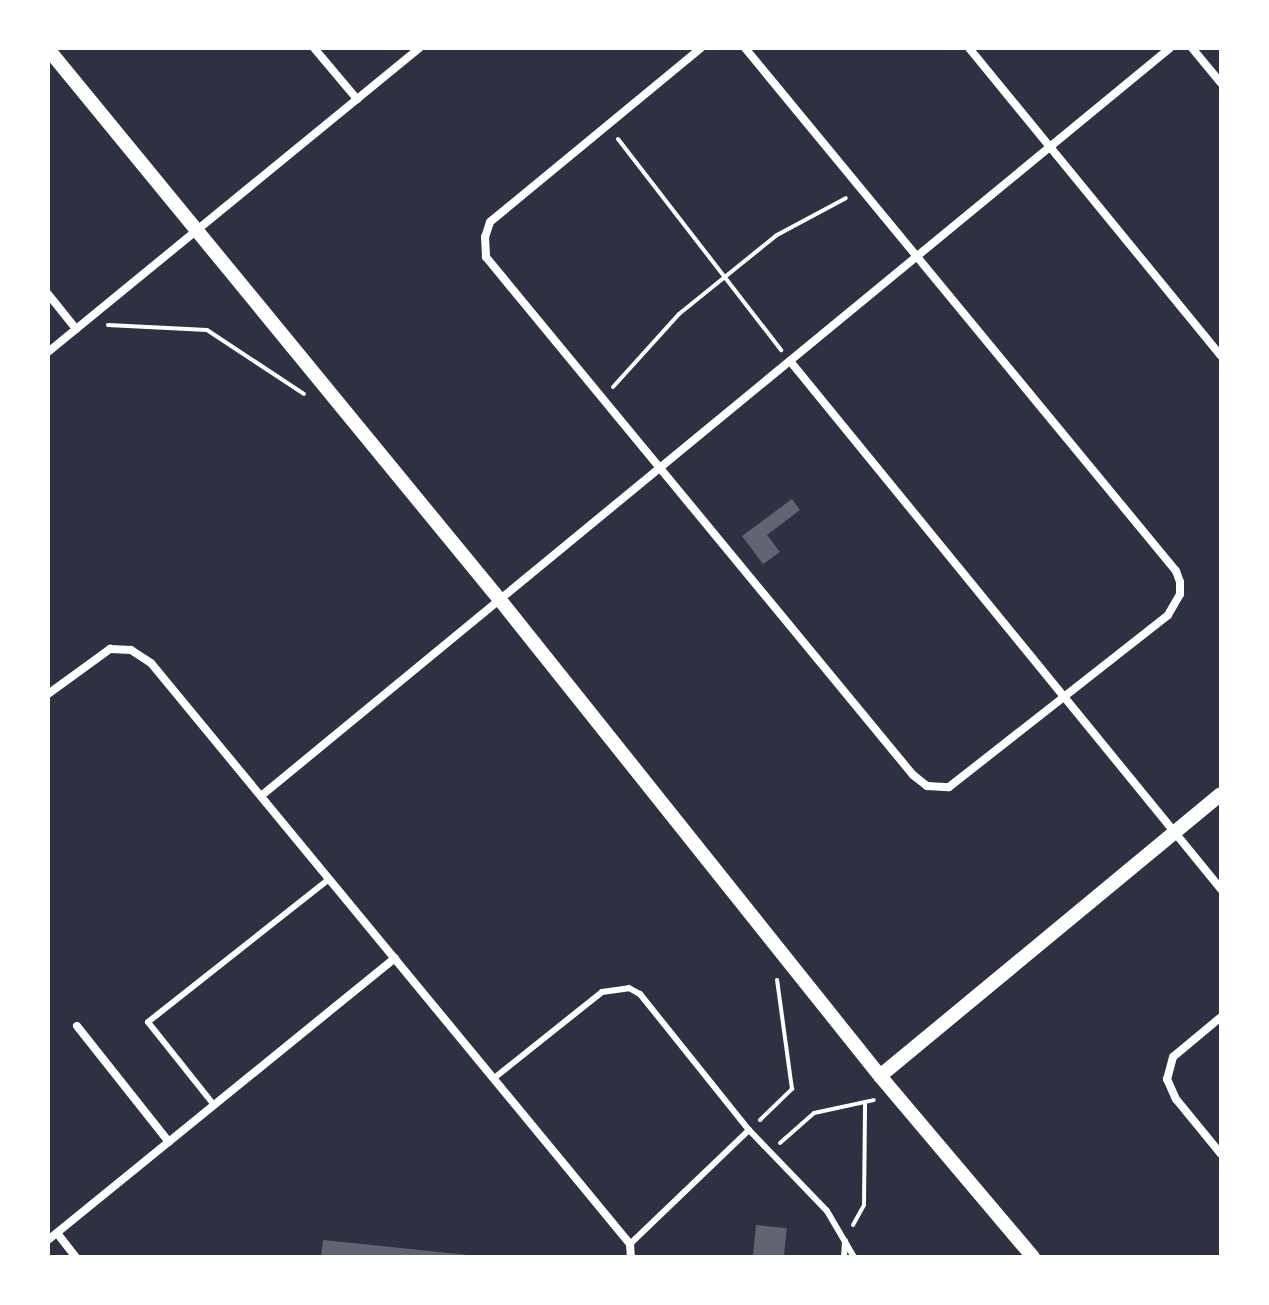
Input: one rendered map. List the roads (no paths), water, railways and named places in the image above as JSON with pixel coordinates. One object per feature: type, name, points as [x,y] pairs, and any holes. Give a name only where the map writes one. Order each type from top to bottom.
[{"type":"street","points":[[314,48],[357,99]]},
{"type":"street","points":[[48,352],[419,48]]},
{"type":"street","points":[[701,48],[490,222],[484,246],[490,263],[920,782],[941,789],[960,782],[1168,615],[1180,594],[1180,582],[1176,571],[745,48]]},
{"type":"street","points":[[969,48],[1221,356]]},
{"type":"street","points":[[261,796],[1170,48]]},
{"type":"street","points":[[1192,48],[1221,83]]},
{"type":"street","points":[[48,49],[500,600],[880,1076],[1033,1257]]},
{"type":"street","points":[[48,294],[76,329]]},
{"type":"street","points":[[790,361],[1221,889]]},
{"type":"street","points":[[48,694],[97,655],[121,648],[141,654],[630,1244],[631,1257]]},
{"type":"street","points":[[880,1076],[1221,794]]},
{"type":"street","points":[[48,1240],[395,958]]},
{"type":"street","points":[[1221,1017],[1173,1057],[1167,1079],[1176,1099],[1221,1154]]},
{"type":"street","points":[[77,1026],[169,1142]]},
{"type":"street","points":[[57,1233],[76,1257]]},
{"type":"lane","points":[[214,1105],[148,1022],[329,879]]},
{"type":"lane","points":[[493,1079],[602,992],[629,988],[640,994],[749,1130],[827,1211],[854,1257]]},
{"type":"lane","points":[[630,1244],[749,1130]]},
{"type":"lane","points":[[844,1257],[845,1240]]}]
